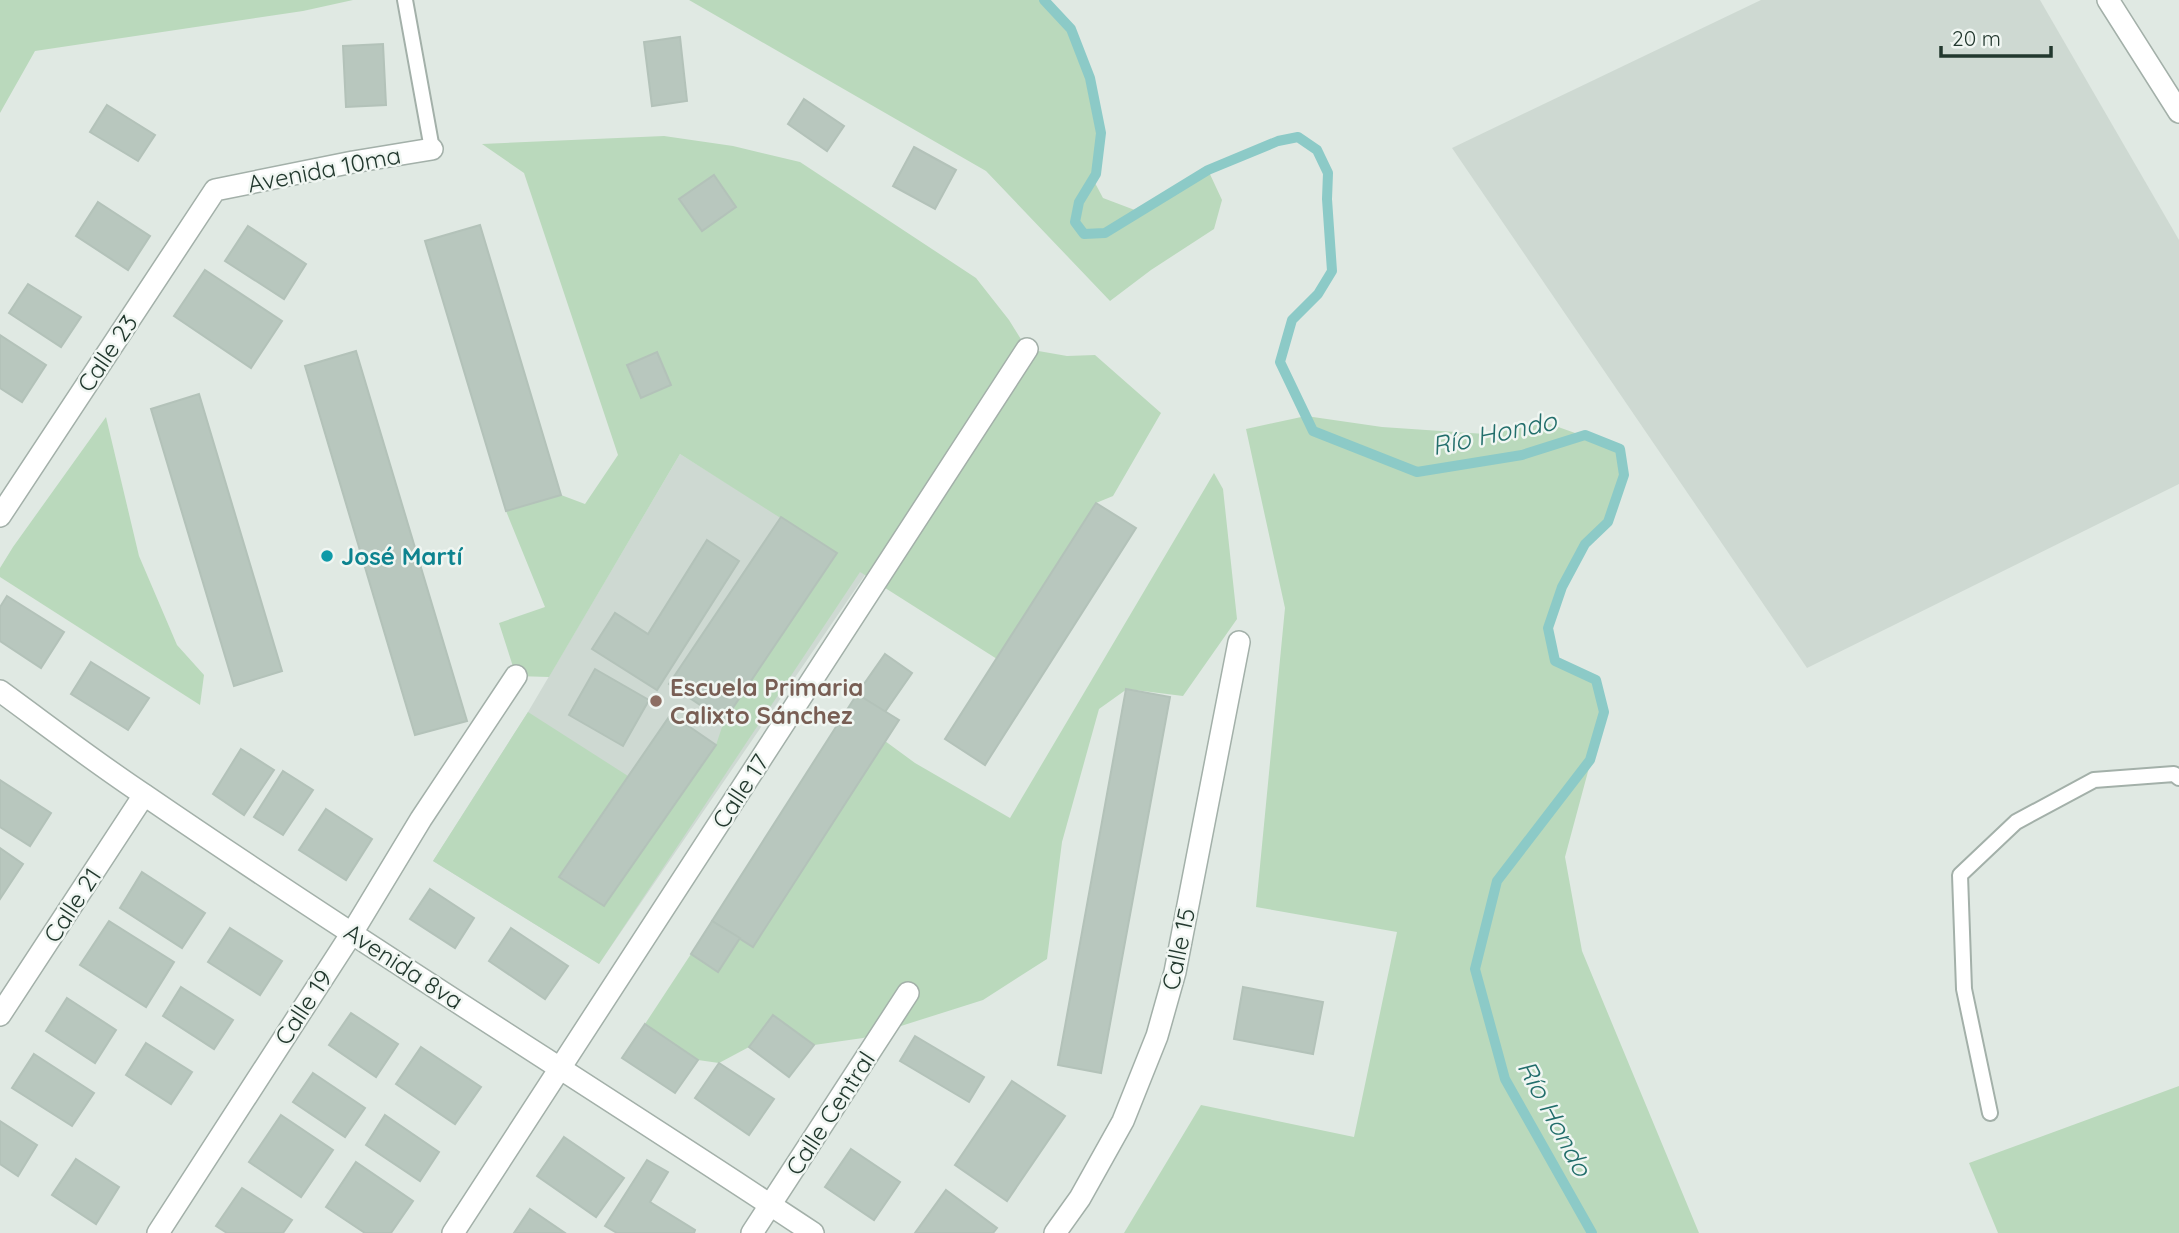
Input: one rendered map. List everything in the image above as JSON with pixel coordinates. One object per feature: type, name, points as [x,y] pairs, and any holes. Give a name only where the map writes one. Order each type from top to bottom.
[{"type":"street","points":[[2108,0],[2179,112]]},
{"type":"street","name":"Avenida 10ma","points":[[215,190],[432,149]]},
{"type":"street","name":"Calle 23","points":[[0,516],[215,190]]},
{"type":"street","name":"Calle 17","points":[[453,1233],[1027,349]]},
{"type":"street","name":"Calle 15","points":[[1055,1233],[1080,1198],[1123,1121],[1157,1036],[1175,972],[1238,642]]},
{"type":"street","name":"Calle 19","points":[[158,1233],[352,933],[421,819],[516,676]]},
{"type":"street","name":"Avenida 8va","points":[[0,691],[144,795],[813,1233]]},
{"type":"street","name":"Calle 21","points":[[0,1015],[144,795]]},
{"type":"street","name":"Calle Central","points":[[752,1233],[908,993]]},
{"type":"lane","points":[[405,0],[432,149]]},
{"type":"lane","points":[[1990,1113],[1964,989],[1960,875],[2016,822],[2094,780],[2174,774],[2179,778]]},
{"type":"shaded area","points":[[1761,0],[2040,0],[2179,240],[2179,484],[1807,668],[1452,148]]},
{"type":"shaded area","name":"Escuela Primaria Calixto Sánchez","points":[[680,454],[781,517],[865,575],[599,964],[433,861],[528,712]]},
{"type":"green space","points":[[0,0],[353,0],[303,11],[35,51],[0,113]]},
{"type":"green space","points":[[689,0],[1044,0],[1071,29],[1090,78],[1101,133],[1095,183],[1103,198],[1140,212],[1208,170],[1222,200],[1214,229],[1151,270],[1110,301],[986,171]]},
{"type":"green space","points":[[664,136],[733,146],[800,162],[976,278],[1009,320],[1027,349],[1067,356],[1095,355],[1161,413],[1113,496],[1096,503],[997,659],[860,572],[599,964],[433,861],[528,712],[628,776],[559,877],[604,906],[716,745],[724,721],[837,554],[680,454],[549,677],[516,676],[499,623],[545,607],[506,511],[561,495],[585,504],[618,455],[524,173],[482,144]]},
{"type":"green space","points":[[1306,416],[1382,427],[1485,434],[1547,423],[1620,449],[1624,475],[1608,522],[1585,544],[1562,587],[1548,628],[1555,661],[1596,680],[1604,712],[1565,857],[1582,951],[1699,1233],[1124,1233],[1201,1105],[1354,1137],[1397,932],[1256,907],[1285,608],[1246,429]]},
{"type":"green space","points":[[106,417],[139,556],[177,645],[204,675],[200,705],[0,577],[0,568],[13,547]]},
{"type":"green space","points":[[1214,473],[1223,489],[1237,619],[1183,696],[1127,689],[1099,709],[1062,842],[1047,959],[983,1000],[863,1038],[814,1045],[773,1015],[749,1047],[719,1063],[698,1060],[645,1024],[691,954],[718,972],[740,938],[753,946],[885,741],[915,763],[1010,818]]},
{"type":"green space","points":[[2179,1086],[2179,1233],[1998,1233],[1969,1163]]},
{"type":"building","points":[[680,37],[687,101],[652,106],[644,42]]},
{"type":"building","points":[[383,44],[386,105],[346,107],[343,46]]},
{"type":"building","points":[[804,99],[844,126],[827,151],[788,124]]},
{"type":"building","points":[[107,105],[155,135],[138,161],[90,132]]},
{"type":"building","points":[[914,147],[956,170],[935,209],[893,186]]},
{"type":"building","points":[[714,175],[736,207],[702,231],[679,199]]},
{"type":"building","points":[[98,202],[150,236],[128,270],[76,236]]},
{"type":"building","points":[[480,225],[561,495],[506,511],[425,241]]},
{"type":"building","points":[[248,226],[306,264],[284,299],[225,261]]},
{"type":"building","points":[[205,270],[282,321],[251,368],[174,316]]},
{"type":"building","points":[[28,284],[81,317],[61,347],[9,313]]},
{"type":"building","points":[[0,335],[46,365],[22,402],[0,388]]},
{"type":"building","points":[[356,351],[467,721],[415,735],[305,366]]},
{"type":"building","points":[[657,352],[671,385],[641,398],[627,365]]},
{"type":"building","points":[[199,394],[282,671],[234,686],[151,409]]},
{"type":"building","points":[[1096,503],[1136,528],[985,765],[945,739]]},
{"type":"building","points":[[781,517],[837,553],[724,721],[669,684]]},
{"type":"building","points":[[707,540],[739,561],[657,690],[592,649],[615,613],[648,634]]},
{"type":"building","points":[[7,596],[64,632],[41,668],[0,641],[0,607]]},
{"type":"building","points":[[885,654],[912,673],[885,712],[857,694]]},
{"type":"building","points":[[91,662],[149,698],[128,730],[71,694]]},
{"type":"building","points":[[595,669],[649,700],[623,746],[569,715]]},
{"type":"building","points":[[1126,689],[1170,697],[1101,1073],[1058,1065]]},
{"type":"building","points":[[857,694],[899,720],[753,947],[712,921]]},
{"type":"building","points":[[671,714],[716,745],[604,906],[559,877]]},
{"type":"building","points":[[241,749],[274,770],[244,815],[213,794]]},
{"type":"building","points":[[283,771],[313,790],[283,835],[254,817]]},
{"type":"building","points":[[0,780],[51,813],[30,846],[0,827]]},
{"type":"building","points":[[326,809],[372,839],[346,880],[299,850]]},
{"type":"building","points":[[0,848],[23,864],[0,899]]},
{"type":"building","points":[[142,872],[205,913],[182,948],[120,908]]},
{"type":"building","points":[[430,889],[474,918],[455,948],[410,919]]},
{"type":"building","points":[[109,921],[174,962],[146,1007],[80,965]]},
{"type":"building","points":[[712,921],[740,938],[718,972],[691,954]]},
{"type":"building","points":[[230,928],[282,961],[260,995],[208,962]]},
{"type":"building","points":[[511,928],[568,966],[545,999],[489,961]]},
{"type":"building","points":[[181,987],[233,1020],[214,1049],[163,1016]]},
{"type":"building","points":[[1243,987],[1323,1002],[1313,1054],[1234,1039]]},
{"type":"building","points":[[67,998],[116,1030],[95,1063],[46,1031]]},
{"type":"building","points":[[351,1013],[398,1044],[376,1077],[329,1045]]},
{"type":"building","points":[[773,1015],[814,1045],[789,1077],[749,1047]]},
{"type":"building","points":[[645,1024],[698,1060],[675,1093],[622,1058]]},
{"type":"building","points":[[915,1036],[984,1077],[969,1102],[900,1061]]},
{"type":"building","points":[[146,1043],[192,1072],[171,1104],[126,1075]]},
{"type":"building","points":[[421,1047],[481,1087],[455,1124],[396,1084]]},
{"type":"building","points":[[34,1054],[94,1093],[72,1126],[12,1088]]},
{"type":"building","points":[[719,1063],[774,1099],[749,1135],[695,1098]]},
{"type":"building","points":[[313,1073],[365,1108],[345,1137],[293,1102]]},
{"type":"building","points":[[1012,1081],[1065,1116],[1007,1201],[955,1165]]},
{"type":"building","points":[[281,1115],[333,1150],[301,1197],[249,1162]]},
{"type":"building","points":[[385,1115],[439,1152],[420,1181],[366,1145]]},
{"type":"building","points":[[0,1121],[37,1145],[18,1176],[0,1164]]},
{"type":"building","points":[[564,1137],[624,1178],[596,1217],[537,1176]]},
{"type":"building","points":[[851,1149],[900,1182],[874,1220],[825,1187]]},
{"type":"building","points":[[76,1159],[119,1187],[96,1224],[52,1195]]},
{"type":"building","points":[[647,1160],[668,1172],[650,1202],[695,1230],[694,1233],[617,1233],[605,1226]]},
{"type":"building","points":[[356,1162],[413,1201],[391,1233],[365,1233],[326,1207]]},
{"type":"building","points":[[242,1188],[292,1220],[283,1233],[227,1233],[216,1226]]},
{"type":"building","points":[[946,1190],[997,1228],[993,1233],[915,1233]]},
{"type":"building","points":[[530,1209],[565,1233],[514,1233]]},
{"type":"waterway","name":"Río Hondo","points":[[1044,0],[1071,29],[1090,78],[1101,133],[1096,174],[1079,202],[1075,222],[1084,234],[1105,233],[1208,170],[1278,141],[1298,137],[1317,150],[1328,173],[1332,271],[1318,294],[1292,320],[1280,362],[1313,431],[1417,472],[1522,455],[1585,435],[1620,449],[1624,475],[1608,522],[1585,544],[1562,587],[1548,628],[1555,661],[1596,680],[1604,712],[1590,760],[1497,881],[1475,969],[1505,1079],[1592,1233]]},
{"type":"place","name":"José Martí","points":[[327,556]]},
{"type":"place","name":"Escuela Primaria Calixto Sánchez","points":[[656,701]]}]
